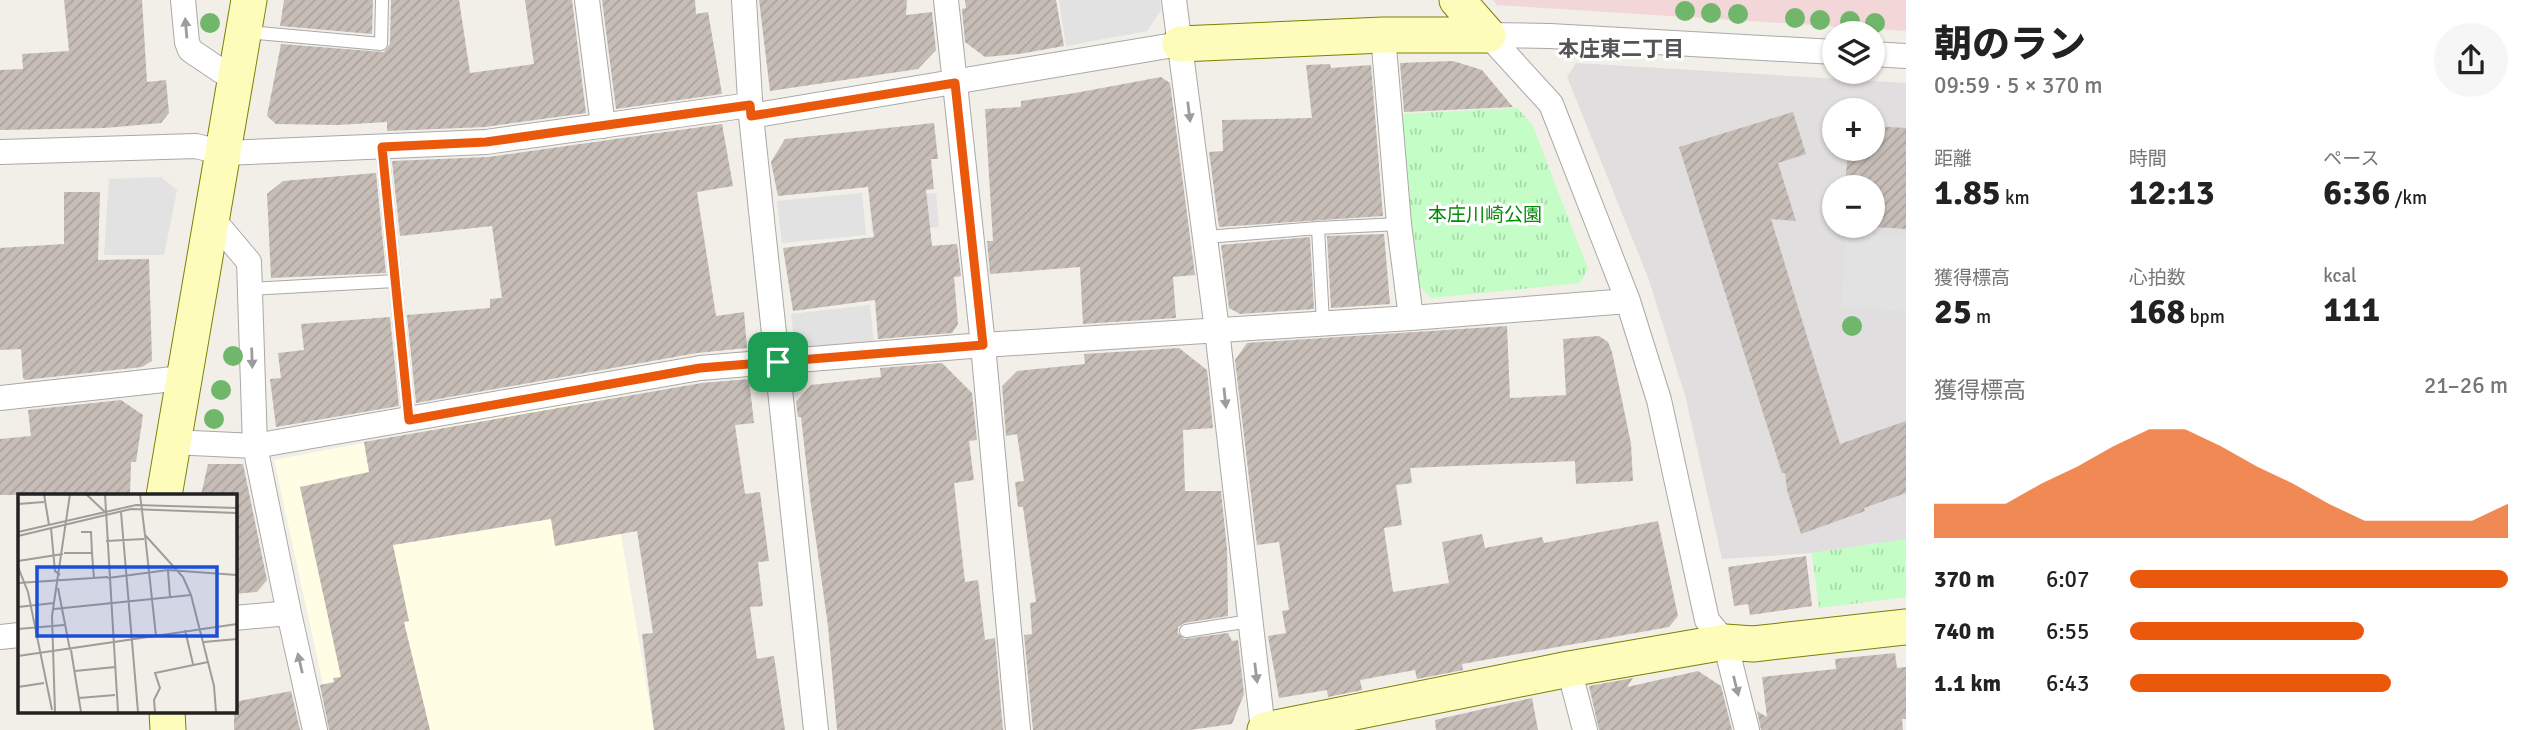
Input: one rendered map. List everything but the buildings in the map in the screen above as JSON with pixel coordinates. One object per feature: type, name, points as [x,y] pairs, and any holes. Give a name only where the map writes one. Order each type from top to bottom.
[{"type":"street","points":[[183,0],[190,50],[236,81]]},
{"type":"street","points":[[587,0],[603,126]]},
{"type":"street","points":[[744,0],[751,111],[816,730]]},
{"type":"street","points":[[946,0],[983,345],[1018,730]]},
{"type":"street","points":[[1174,0],[1206,237],[1264,730],[1324,724],[1569,669],[1725,642],[1753,644],[1906,627]]},
{"type":"street","points":[[1457,0],[1550,104],[1628,301],[1659,400],[1707,620],[1725,642],[1746,730]]},
{"type":"street","points":[[164,494],[246,16]]},
{"type":"street","points":[[0,152],[196,146],[224,153],[486,142],[603,126],[751,111],[955,83],[1181,44],[1382,36],[1488,35],[1822,51]]},
{"type":"street","points":[[1382,36],[1399,225],[1411,318]]},
{"type":"street","points":[[1885,55],[1906,56]]},
{"type":"street","points":[[212,218],[248,262],[255,446],[315,730]]},
{"type":"street","points":[[172,442],[255,446],[700,368],[983,345],[1411,318],[1628,301]]},
{"type":"street","points":[[0,398],[182,378]]},
{"type":"street","points":[[236,618],[289,613]]},
{"type":"street","points":[[0,637],[18,635]]},
{"type":"street","points":[[1569,669],[1585,730]]},
{"type":"street","points":[[167,712],[168,730]]},
{"type":"lane","points":[[246,16],[381,44],[382,0]]},
{"type":"lane","points":[[382,147],[409,420]]},
{"type":"lane","points":[[1206,237],[1399,225]]},
{"type":"lane","points":[[1318,228],[1323,323]]},
{"type":"lane","points":[[250,289],[395,281]]},
{"type":"lane","points":[[1186,631],[1250,621]]},
{"type":"shaded area","points":[[1059,0],[1160,0],[1161,10],[1147,31],[1066,46]]},
{"type":"shaded area","points":[[1493,0],[1906,0],[1906,31],[1885,30],[1885,21],[1822,21],[1822,26],[1497,5]]},
{"type":"shaded area","points":[[1576,63],[1822,78],[1822,84],[1906,83],[1906,539],[1812,553],[1722,559],[1686,399],[1649,280],[1567,77]]},
{"type":"shaded area","points":[[161,177],[177,190],[164,255],[104,255],[109,179]]},
{"type":"shaded area","points":[[862,193],[866,235],[782,243],[777,201]]},
{"type":"shaded area","points":[[936,193],[939,227],[872,233],[869,199]]},
{"type":"shaded area","points":[[1906,237],[1906,311],[1841,307],[1846,238]]},
{"type":"shaded area","points":[[870,305],[874,345],[796,354],[791,314]]},
{"type":"shaded area","points":[[598,398],[654,730],[333,730],[274,460]]},
{"type":"green space","name":"本庄川崎公園","points":[[1517,108],[1532,124],[1588,269],[1580,283],[1431,298],[1417,284],[1399,114]]},
{"type":"green space","points":[[1906,539],[1906,597],[1819,608],[1812,553]]},
{"type":"district","name":"本庄東二丁目","points":[[1621,49]]},
{"type":"route","points":[[955,83],[983,345],[778,362],[700,368],[409,420],[382,147],[486,142],[750,105],[751,116],[955,83]]}]
